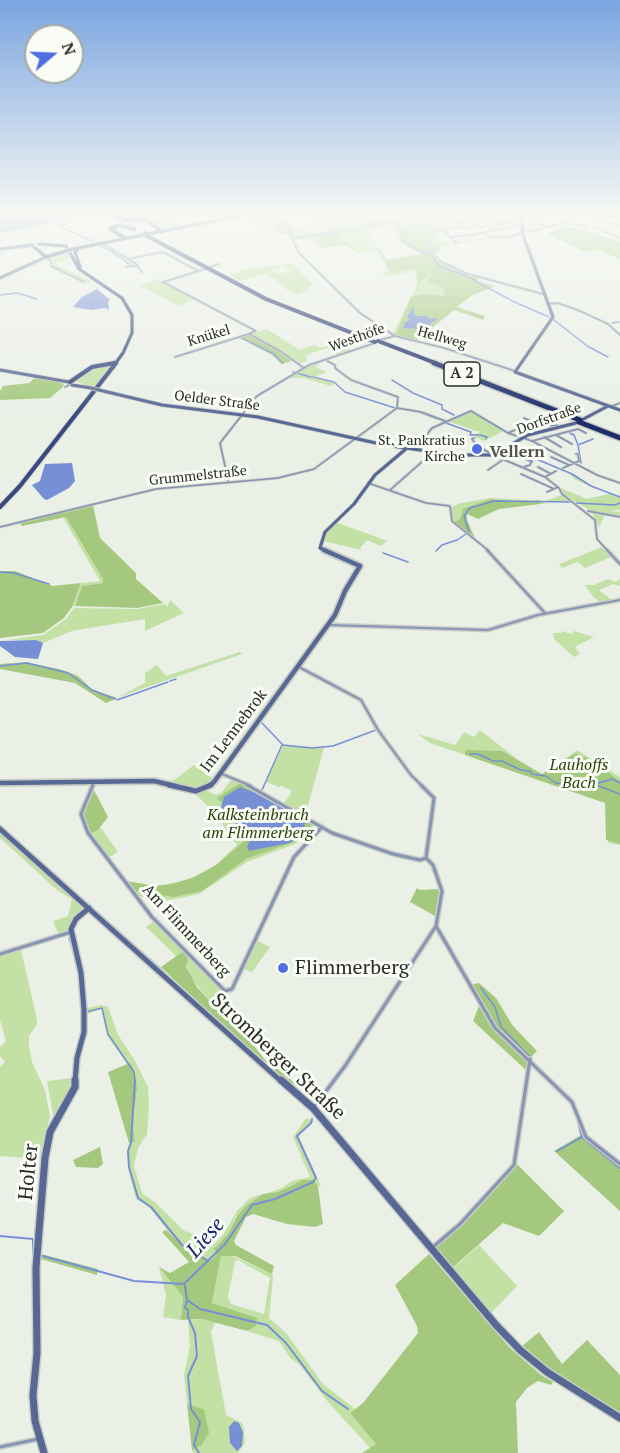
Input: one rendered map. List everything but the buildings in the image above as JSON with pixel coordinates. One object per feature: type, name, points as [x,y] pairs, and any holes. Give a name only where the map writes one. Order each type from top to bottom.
[{"type":"highway","name":"A 2","points":[[240,283],[274,300],[377,342],[620,436]]},
{"type":"highway","points":[[580,421],[599,425]]},
{"type":"highway","points":[[580,421],[588,426]]},
{"type":"main road","points":[[0,507],[43,456],[129,342],[133,325],[130,312],[122,298],[100,283]]},
{"type":"main road","points":[[70,383],[90,368],[103,364],[114,364]]},
{"type":"street","name":"Knükel","points":[[165,283],[256,331],[175,357]]},
{"type":"street","name":"Hellweg","points":[[328,283],[360,313],[395,336],[444,348],[515,371],[609,406]]},
{"type":"street","points":[[502,283],[545,294]]},
{"type":"street","points":[[515,371],[552,319],[541,283]]},
{"type":"street","points":[[548,304],[558,303],[580,311],[608,324],[620,335]]},
{"type":"street","name":"Knükel","points":[[249,334],[280,351],[304,369]]},
{"type":"street","name":"Westhöfe","points":[[228,481],[220,443],[257,396],[304,369],[395,336]]},
{"type":"street","name":"Westhöfe","points":[[327,361],[335,365],[351,380],[398,397],[397,408]]},
{"type":"street","name":"Oelder Straße","points":[[0,370],[19,371],[162,405],[244,414],[355,437]]},
{"type":"street","points":[[609,406],[620,403]]},
{"type":"street","points":[[609,406],[620,410]]},
{"type":"street","name":"Dorfstraße","points":[[494,455],[528,435],[572,424],[609,406]]},
{"type":"street","points":[[397,408],[422,412],[445,421]]},
{"type":"street","name":"Grummelstraße","points":[[0,527],[156,489],[278,478],[314,469],[397,408]]},
{"type":"street","points":[[415,450],[426,433],[445,421],[471,411],[508,433],[532,441],[620,483]]},
{"type":"street","points":[[544,416],[544,427]]},
{"type":"street","points":[[524,418],[544,427]]},
{"type":"street","points":[[508,433],[533,422]]},
{"type":"street","points":[[528,435],[544,427],[557,425]]},
{"type":"street","points":[[532,441],[578,429],[586,433]]},
{"type":"street","points":[[556,435],[572,444]]},
{"type":"street","points":[[355,437],[433,453],[494,455]]},
{"type":"street","points":[[544,437],[561,447]]},
{"type":"street","points":[[474,438],[472,439],[477,446],[484,450],[545,477],[558,487],[562,494],[588,511],[595,520],[597,538],[620,564]]},
{"type":"street","points":[[477,446],[472,448],[478,454]]},
{"type":"street","points":[[368,483],[407,448]]},
{"type":"street","points":[[478,454],[484,450]]},
{"type":"street","points":[[524,452],[533,456]]},
{"type":"street","points":[[390,490],[433,453]]},
{"type":"street","points":[[524,467],[532,462],[533,456],[538,453]]},
{"type":"street","points":[[563,468],[579,461],[578,454],[576,454]]},
{"type":"street","points":[[517,455],[532,462]]},
{"type":"street","points":[[551,457],[569,465]]},
{"type":"street","points":[[488,470],[504,459]]},
{"type":"street","points":[[538,467],[551,474]]},
{"type":"street","points":[[545,477],[556,471]]},
{"type":"street","points":[[521,474],[552,488]]},
{"type":"street","points":[[526,481],[530,478]]},
{"type":"street","points":[[368,483],[426,503],[450,506],[452,521],[484,546],[545,614]]},
{"type":"street","name":"Im Lennebrok","points":[[0,783],[154,781],[200,791],[210,786],[222,774],[328,625],[360,566],[320,548],[326,530],[354,504],[368,483]]},
{"type":"street","points":[[547,492],[558,487]]},
{"type":"street","points":[[588,511],[620,517]]},
{"type":"street","points":[[328,625],[488,630],[545,614],[620,600]]},
{"type":"street","points":[[299,667],[361,700],[378,730],[411,775],[434,798],[426,858]]},
{"type":"street","points":[[222,774],[274,798],[332,833],[393,854],[420,860],[426,858]]},
{"type":"street","name":"Am Flimmerberg","points":[[94,782],[81,814],[88,833],[152,917],[225,991],[232,989],[294,857],[322,827]]},
{"type":"street","name":"Stromberger Straße","points":[[0,829],[235,1041],[314,1108],[496,1325],[532,1361],[620,1418]]},
{"type":"street","points":[[314,1108],[345,1066],[436,926],[442,891],[433,865],[426,858]]},
{"type":"street","points":[[0,954],[71,932],[76,919],[89,908]]},
{"type":"street","points":[[436,926],[480,1006],[495,1028],[530,1059],[572,1102],[586,1137],[620,1164]]},
{"type":"street","name":"Holter","points":[[45,1453],[35,1421],[33,1395],[37,1353],[36,1268],[45,1158],[50,1132],[75,1089],[77,1058],[84,1027],[81,973],[71,932]]},
{"type":"street","points":[[432,1248],[460,1224],[514,1165],[530,1059]]},
{"type":"street","points":[[0,1447],[40,1439]]},
{"type":"green space","points":[[147,283],[163,283],[195,299],[179,306],[140,286]]},
{"type":"green space","points":[[278,283],[311,283],[313,285],[298,295]]},
{"type":"green space","points":[[431,283],[484,283],[495,286],[471,296],[457,307],[485,316],[483,320],[454,310],[416,341],[395,336],[411,297],[424,294],[445,296],[443,288]]},
{"type":"green space","points":[[440,283],[445,288],[446,295],[395,335],[393,334],[417,284]]},
{"type":"green space","points":[[267,329],[300,350],[314,345],[321,348],[336,342],[353,351],[340,356],[327,348],[306,355],[307,361],[299,364],[250,334]]},
{"type":"green space","points":[[249,335],[279,351],[292,361],[281,364],[272,355],[239,338]]},
{"type":"green space","points":[[320,364],[316,367],[327,372],[313,377],[335,383],[331,386],[303,378],[290,378],[309,366]]},
{"type":"green space","points":[[111,366],[95,388],[75,381],[91,368]]},
{"type":"green space","points":[[37,376],[64,384],[63,387],[50,398],[0,400],[0,391],[3,386],[29,383]]},
{"type":"green space","points":[[470,411],[503,431],[484,441],[474,437],[481,431],[447,421]]},
{"type":"green space","points":[[567,472],[604,492],[576,480]]},
{"type":"green space","points":[[561,488],[587,499],[609,494],[607,493],[620,496],[620,510],[608,511],[620,512],[620,516],[593,512],[605,515],[599,527],[591,511],[563,494]]},
{"type":"green space","points":[[562,495],[573,502],[540,504],[539,501]]},
{"type":"green space","points":[[491,498],[536,500],[525,502],[491,499],[463,511],[459,520],[454,522],[453,520],[451,507],[461,503]]},
{"type":"green space","points":[[491,499],[525,502],[539,500],[540,504],[499,509],[478,519],[467,514],[467,520],[475,538],[454,522],[459,520],[462,509]]},
{"type":"green space","points":[[93,505],[100,538],[136,573],[136,579],[163,603],[137,608],[75,606],[82,586],[103,583],[103,579],[66,517],[22,526],[20,523]]},
{"type":"green space","points":[[63,517],[66,517],[103,579],[103,583],[82,586],[75,606],[72,607],[81,583],[100,581]]},
{"type":"green space","points":[[335,522],[387,541],[381,546],[367,540],[360,548],[362,550],[323,541]]},
{"type":"green space","points":[[602,547],[611,557],[585,568],[578,562],[562,568],[559,564]]},
{"type":"green space","points":[[0,571],[15,571],[53,586],[81,583],[72,607],[64,618],[43,633],[0,638]]},
{"type":"green space","points":[[608,579],[616,582],[620,579],[620,586],[613,584],[599,590],[613,601],[602,603],[594,598],[585,585],[594,585]]},
{"type":"green space","points":[[170,600],[184,613],[145,631],[145,619],[72,631],[43,643],[36,640],[6,640],[43,635],[66,619],[74,608],[138,609],[164,604],[168,606]]},
{"type":"green space","points":[[562,631],[572,634],[574,631],[594,637],[575,647],[580,654],[574,657],[554,639],[553,633]]},
{"type":"green space","points":[[240,652],[242,654],[116,698],[145,683],[145,673],[157,665],[166,676]]},
{"type":"green space","points":[[26,662],[63,670],[78,676],[93,690],[118,698],[106,703],[75,683],[0,669],[0,664]]},
{"type":"green space","name":"Lauhoffs Bach","points":[[480,730],[535,773],[543,775],[577,750],[620,777],[620,845],[608,843],[612,804],[430,743],[418,734],[455,745],[464,732],[474,737]]},
{"type":"green space","points":[[283,745],[324,748],[305,816],[284,803],[292,791],[266,782]]},
{"type":"green space","name":"Lauhoffs Bach","points":[[465,750],[502,751],[542,774],[576,753],[591,760],[620,781],[620,844],[606,840],[605,803],[465,755]]},
{"type":"green space","points":[[194,765],[215,780],[195,790],[171,782]]},
{"type":"green space","name":"Kalksteinbruch am Flimmerberg","points":[[232,779],[240,783],[237,785],[315,825],[295,844],[247,862],[199,894],[165,901],[138,896],[126,881],[157,886],[187,880],[210,870],[237,845],[213,811],[196,795],[206,790],[215,795],[221,793]]},
{"type":"green space","name":"Kalksteinbruch am Flimmerberg","points":[[240,783],[260,792],[313,824],[294,842],[246,859],[202,891],[174,897],[134,891],[125,881],[155,886],[173,884],[194,877],[218,864],[244,841],[232,827],[237,826],[247,830],[251,837],[247,847],[249,851],[290,843],[224,797],[222,803],[217,798]]},
{"type":"green space","points":[[94,790],[108,817],[98,830],[90,834],[83,816],[83,807],[91,791]]},
{"type":"green space","points":[[101,828],[118,852],[108,858],[90,834]]},
{"type":"green space","points":[[0,831],[82,907],[82,911],[67,932],[59,935],[53,921],[68,916],[72,899],[58,891],[0,838]]},
{"type":"green space","points":[[417,888],[420,890],[438,889],[440,894],[435,916],[410,902]]},
{"type":"green space","points":[[154,921],[224,992],[211,1003],[190,976],[182,952],[176,956],[146,927]]},
{"type":"green space","points":[[256,940],[270,947],[252,972],[242,969]]},
{"type":"green space","points":[[21,950],[37,1024],[29,1036],[29,1045],[32,1062],[45,1090],[50,1116],[40,1159],[0,1156],[0,1067],[5,1062],[0,1056],[0,1047],[6,1041],[0,1020],[0,955]]},
{"type":"green space","points":[[182,952],[188,958],[186,967],[197,987],[216,1008],[239,1027],[266,1061],[288,1076],[306,1098],[244,1046],[161,967]]},
{"type":"green space","points":[[479,983],[496,998],[513,1026],[537,1051],[530,1058],[496,1027],[470,985]]},
{"type":"green space","points":[[102,1005],[108,1007],[118,1035],[134,1059],[148,1087],[147,1134],[138,1148],[134,1166],[142,1193],[156,1203],[184,1231],[198,1238],[207,1251],[223,1235],[237,1211],[250,1198],[263,1194],[236,1216],[228,1234],[216,1247],[217,1254],[211,1260],[191,1254],[180,1246],[150,1208],[136,1199],[128,1168],[127,1152],[129,1143],[135,1142],[131,1121],[137,1090],[130,1063],[127,1064],[107,1036],[101,1009],[87,1014],[87,1008]]},
{"type":"green space","points":[[479,1006],[494,1028],[529,1060],[527,1071],[473,1021]]},
{"type":"green space","points":[[130,1063],[135,1072],[137,1090],[132,1121],[135,1142],[129,1143],[108,1072]]},
{"type":"green space","points":[[72,1078],[71,1089],[52,1120],[47,1081]]},
{"type":"green space","points":[[306,1118],[314,1121],[298,1135],[321,1186],[318,1187],[314,1180],[294,1184],[278,1192],[264,1194],[280,1189],[292,1181],[310,1177],[293,1137]]},
{"type":"green space","points":[[581,1135],[620,1166],[620,1211],[554,1151]]},
{"type":"green space","points":[[100,1147],[103,1164],[98,1168],[76,1167],[73,1160]]},
{"type":"green space","points":[[517,1164],[564,1211],[539,1236],[503,1223],[452,1268],[435,1248],[461,1226]]},
{"type":"green space","points":[[303,1180],[314,1180],[318,1187],[323,1224],[315,1227],[287,1224],[253,1214],[246,1217],[234,1241],[236,1245],[274,1266],[272,1274],[235,1256],[221,1256],[212,1303],[257,1318],[256,1326],[247,1331],[202,1319],[181,1320],[183,1297],[159,1267],[170,1273],[189,1262],[162,1232],[166,1230],[191,1254],[211,1260],[217,1254],[213,1248],[228,1234],[237,1216],[246,1206],[263,1194],[278,1192]]},
{"type":"green space","points":[[479,1245],[517,1286],[491,1313],[453,1268]]},
{"type":"green space","points":[[41,1254],[98,1269],[97,1275],[41,1259]]},
{"type":"green space","points":[[228,1254],[272,1274],[269,1318],[286,1333],[323,1384],[355,1409],[350,1413],[377,1444],[370,1448],[328,1402],[299,1364],[290,1358],[279,1341],[247,1331],[256,1326],[212,1303],[221,1256]],"holes":[[[238,1260],[270,1278],[264,1314],[231,1304],[228,1297],[235,1261]]]},
{"type":"green space","points":[[429,1254],[510,1348],[541,1375],[553,1382],[551,1385],[538,1381],[527,1388],[516,1402],[518,1453],[362,1453],[376,1444],[350,1413],[363,1403],[418,1333],[417,1326],[395,1285]]},
{"type":"green space","points":[[159,1267],[183,1297],[181,1320],[163,1317],[166,1296]]},
{"type":"green space","points":[[202,1319],[215,1322],[211,1332],[226,1415],[241,1422],[244,1428],[245,1443],[238,1453],[193,1453],[192,1450],[201,1446],[204,1409],[187,1404],[184,1375],[190,1346],[188,1321]]},
{"type":"green space","points":[[539,1332],[562,1364],[587,1340],[620,1375],[620,1415],[549,1369],[521,1347]]},
{"type":"green space","points":[[187,1404],[204,1409],[209,1433],[201,1446],[192,1450]]},
{"type":"water","points":[[97,289],[110,300],[109,310],[73,307],[82,297]]},
{"type":"water","points":[[414,307],[414,316],[428,316],[428,319],[439,318],[423,329],[403,328],[405,322],[410,320],[407,316]]},
{"type":"water","points":[[72,463],[75,481],[69,488],[47,500],[32,485],[40,481],[45,464]]},
{"type":"water","points":[[36,640],[43,643],[38,659],[15,657],[0,646],[0,641]]},
{"type":"water","points":[[240,787],[266,797],[305,822],[304,832],[290,843],[249,851],[247,847],[251,837],[247,830],[237,826],[233,818],[221,807],[224,797]]},
{"type":"water","points":[[234,1421],[239,1423],[243,1432],[242,1446],[237,1451],[230,1443],[229,1427]]},
{"type":"waterway","points":[[479,283],[486,287]]},
{"type":"waterway","points":[[488,288],[509,299]]},
{"type":"waterway","points":[[0,295],[17,293],[37,299]]},
{"type":"waterway","points":[[510,300],[549,317]]},
{"type":"waterway","points":[[554,320],[586,345]]},
{"type":"waterway","points":[[612,323],[619,322]]},
{"type":"waterway","points":[[242,338],[274,354],[283,363]]},
{"type":"waterway","points":[[587,346],[608,357]]},
{"type":"waterway","points":[[293,372],[311,377]]},
{"type":"waterway","points":[[313,377],[334,382],[345,392],[395,408]]},
{"type":"waterway","points":[[392,380],[413,393],[442,405],[442,409],[454,415]]},
{"type":"waterway","points":[[419,412],[437,419]]},
{"type":"waterway","points":[[446,423],[471,432],[470,435],[479,435]]},
{"type":"waterway","points":[[570,433],[574,435],[578,445]]},
{"type":"waterway","points":[[480,435],[487,437],[486,439]]},
{"type":"waterway","points":[[578,445],[593,439]]},
{"type":"waterway","points":[[578,445],[581,463]]},
{"type":"waterway","points":[[510,448],[532,457]]},
{"type":"waterway","points":[[534,458],[572,474],[591,486],[620,497]]},
{"type":"waterway","points":[[436,551],[442,545],[457,540],[469,532],[464,516],[470,508],[494,501],[572,502]]},
{"type":"waterway","points":[[576,503],[615,505],[620,503]]},
{"type":"waterway","points":[[383,553],[408,562]]},
{"type":"waterway","points":[[0,572],[14,573],[49,584]]},
{"type":"waterway","points":[[0,666],[27,663],[68,673],[92,690],[115,699]]},
{"type":"waterway","points":[[170,681],[176,679]]},
{"type":"waterway","points":[[117,700],[168,682]]},
{"type":"waterway","name":"Lauhoffs Bach","points":[[261,722],[283,745],[312,748],[333,746],[376,730]]},
{"type":"waterway","name":"Lauhoffs Bach","points":[[262,790],[282,745]]},
{"type":"waterway","name":"Lauhoffs Bach","points":[[470,754],[478,754],[493,761],[502,761],[521,770],[530,771],[532,774],[546,776],[554,782],[572,788],[583,783],[595,784],[612,779],[620,783]]},
{"type":"waterway","name":"Lauhoffs Bach","points":[[596,785],[620,794]]},
{"type":"waterway","points":[[14,845],[60,886]]},
{"type":"waterway","points":[[30,852],[161,969]]},
{"type":"waterway","points":[[69,938],[74,954]]},
{"type":"waterway","points":[[481,988],[495,1007],[501,1027],[529,1056]]},
{"type":"waterway","points":[[86,1012],[102,1008],[108,1034],[134,1072],[135,1081]]},
{"type":"waterway","points":[[135,1081],[131,1143],[128,1151],[129,1167],[138,1198],[151,1207],[182,1245],[208,1261]]},
{"type":"waterway","name":"Liese","points":[[208,1261],[225,1244],[252,1205],[275,1199],[313,1182],[316,1178],[297,1136],[311,1123],[312,1119]]},
{"type":"waterway","points":[[578,1122],[582,1137]]},
{"type":"waterway","points":[[557,1151],[582,1137]]},
{"type":"waterway","points":[[582,1137],[620,1168]]},
{"type":"waterway","name":"Liese","points":[[0,1236],[33,1239],[33,1253]]},
{"type":"waterway","name":"Liese","points":[[43,1256],[134,1281],[184,1284],[208,1261]]},
{"type":"waterway","points":[[185,1286],[187,1300],[200,1309],[267,1325],[286,1343],[322,1391],[348,1409]]},
{"type":"waterway","points":[[187,1301],[185,1308],[188,1310],[188,1317],[195,1333],[197,1356],[188,1376],[191,1409],[200,1422],[194,1445],[199,1453]]},
{"type":"place","name":"St. Pankratius Kirche","points":[[477,449]]},
{"type":"place","name":"Flimmerberg","points":[[283,968]]},
{"type":"district","name":"Vellern","points":[[517,452]]}]
